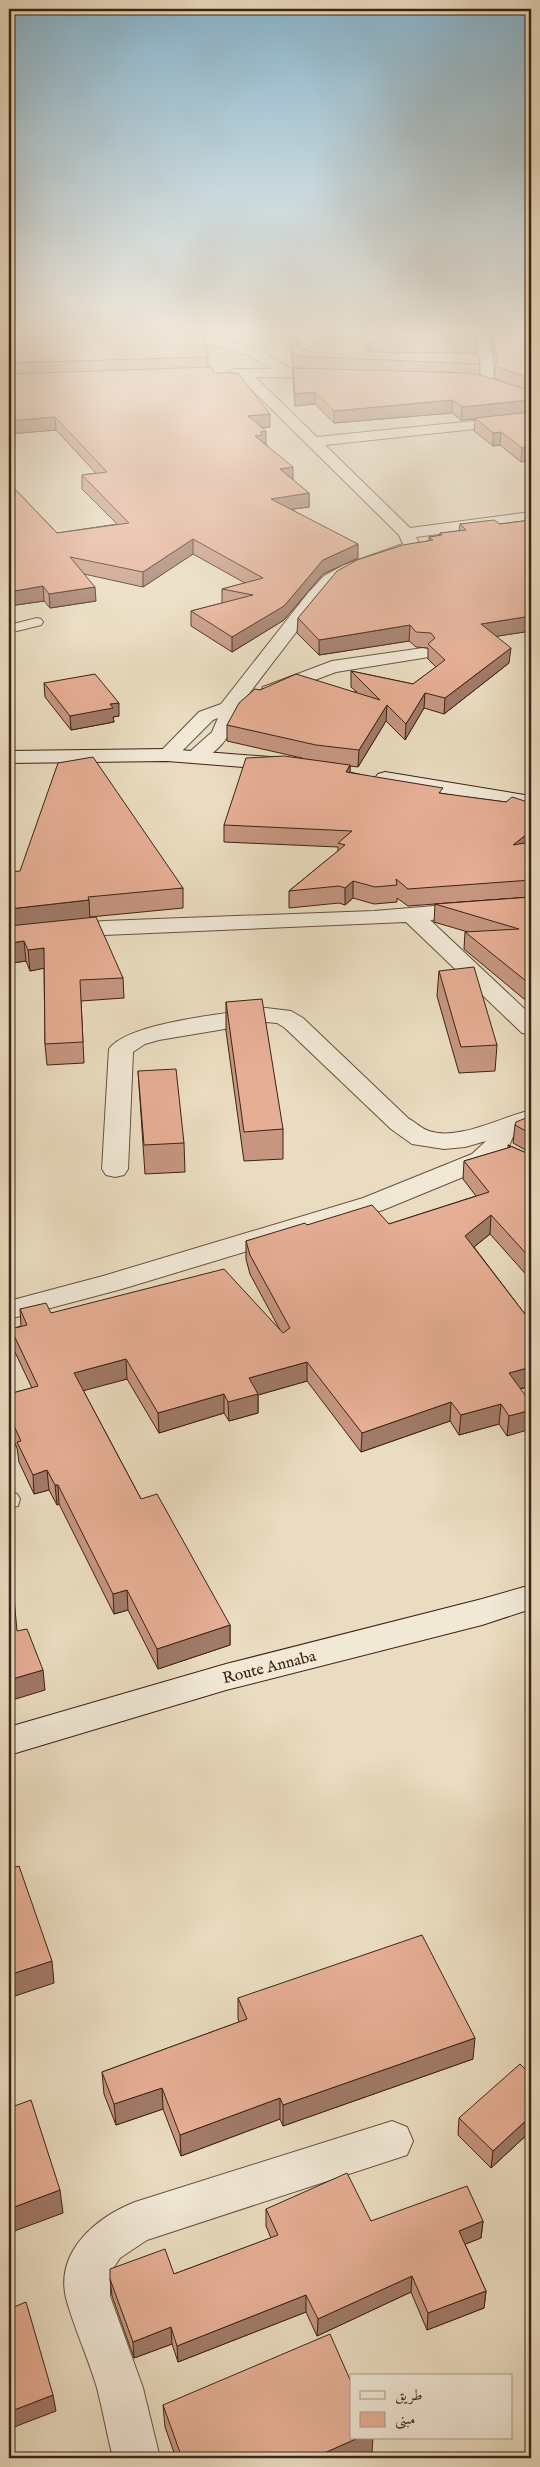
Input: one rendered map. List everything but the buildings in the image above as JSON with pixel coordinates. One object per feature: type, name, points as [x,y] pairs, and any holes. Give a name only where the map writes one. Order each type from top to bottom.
[{"type":"street","points":[[195,756],[224,730],[230,718],[233,702],[314,597],[330,580],[350,569],[406,550],[412,544],[406,533],[315,446]]},
{"type":"street","points":[[406,533],[531,517]]},
{"type":"street","points":[[167,755],[206,716],[233,702],[332,667],[423,653]]},
{"type":"street","points":[[9,757],[167,755],[300,766]]},
{"type":"street","points":[[368,776],[531,802]]},
{"type":"street","points":[[9,938],[104,928],[411,915],[531,905]]},
{"type":"street","points":[[411,915],[531,1028]]},
{"type":"street","points":[[115,1169],[121,1049],[136,1039],[156,1033],[266,1014],[283,1016],[294,1023],[400,1124],[421,1138],[444,1141],[465,1139],[505,1144]]},
{"type":"street","points":[[9,1310],[112,1282],[373,1204],[480,1160],[505,1144],[531,1118]]},
{"type":"street","name":"Route Annaba","points":[[9,1741],[226,1677],[473,1614],[531,1597]]},
{"type":"street","points":[[136,2458],[120,2388],[88,2296],[88,2267],[105,2243],[135,2223],[392,2141]]},
{"type":"lane","points":[[9,629],[36,622]]}]
